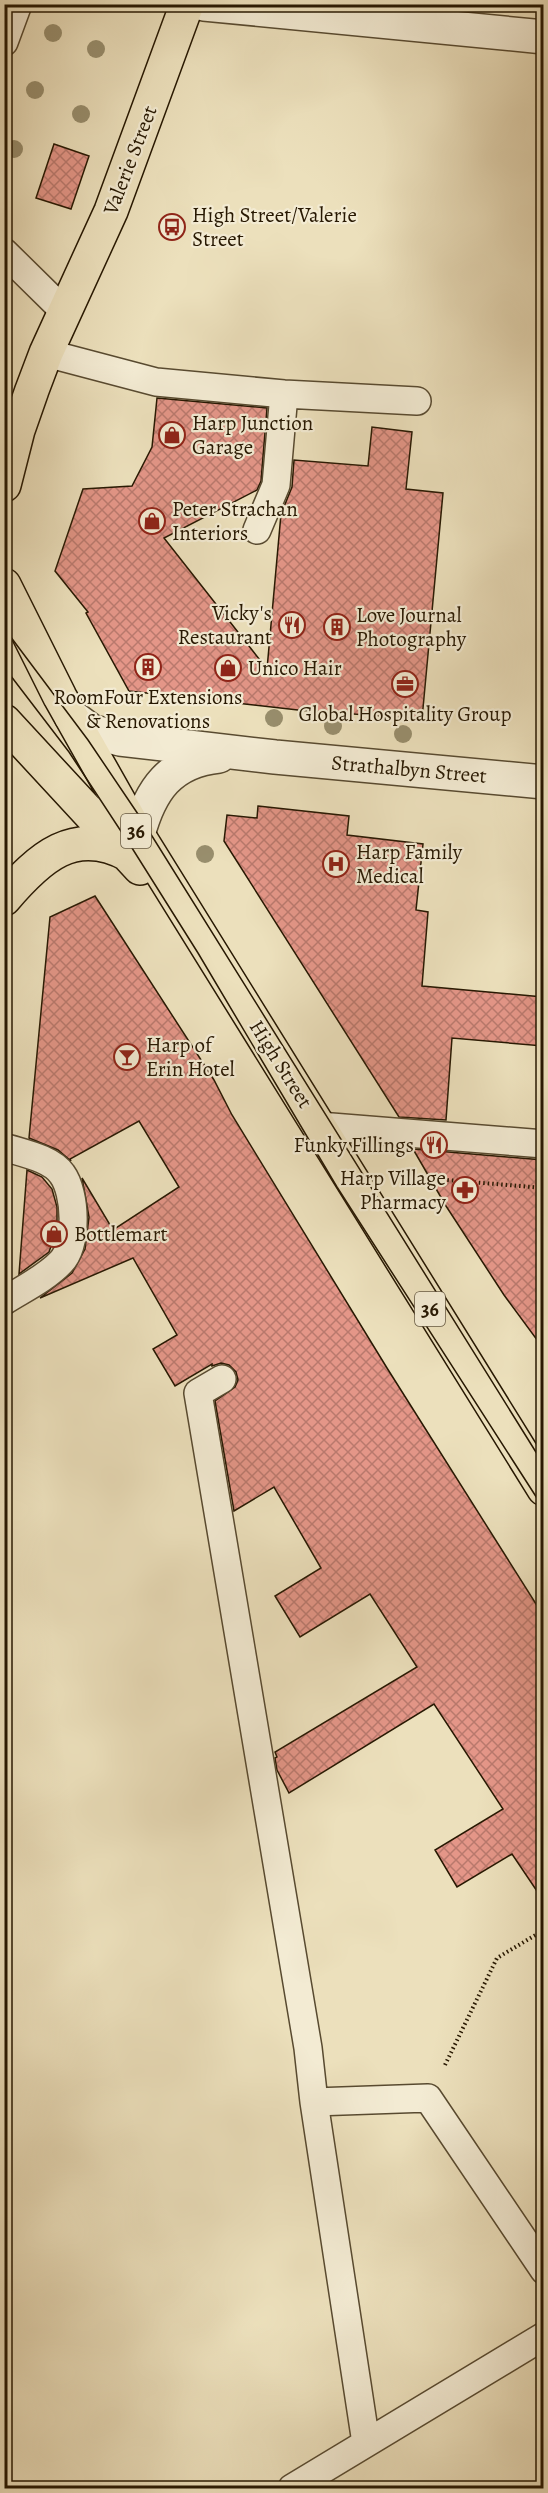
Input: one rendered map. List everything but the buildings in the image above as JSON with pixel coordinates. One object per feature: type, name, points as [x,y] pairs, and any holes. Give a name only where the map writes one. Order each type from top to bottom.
[{"type":"main road","name":"Valerie Street","points":[[4,484],[18,430],[46,353],[111,211],[186,4]]},
{"type":"main road","name":"High Street","points":[[4,585],[134,845]]},
{"type":"main road","name":"High Street","points":[[4,721],[134,845],[207,944],[349,1173],[418,1290],[543,1489]]},
{"type":"main road","points":[[4,899],[30,870],[60,849],[76,845],[134,845]]},
{"type":"street","points":[[204,4],[543,38]]},
{"type":"street","name":"Strathalbyn Street","points":[[71,716],[91,731],[120,739],[275,757],[543,782]]},
{"type":"street","name":"Strathalbyn Street","points":[[134,845],[151,798],[172,772],[191,761],[235,755],[275,757]]},
{"type":"lane","points":[[4,42],[18,4]]},
{"type":"lane","points":[[4,252],[65,312]]},
{"type":"lane","points":[[46,353],[156,382],[284,394],[417,401]]},
{"type":"lane","points":[[257,530],[276,485],[284,394]]},
{"type":"lane","points":[[319,1126],[543,1144]]},
{"type":"lane","points":[[4,1147],[48,1162],[62,1174],[70,1195],[73,1221],[72,1246],[63,1260],[49,1273],[4,1301]]},
{"type":"lane","points":[[222,1379],[198,1394],[308,2048],[314,2102],[366,2443]]},
{"type":"lane","points":[[314,2102],[428,2098],[543,2270]]},
{"type":"lane","points":[[292,2488],[543,2336]]},
{"type":"path","points":[[349,1173],[543,1188]]},
{"type":"path","points":[[428,2098],[497,1958],[543,1930]]},
{"type":"tram line","points":[[4,628],[88,740],[142,820],[544,1465]]},
{"type":"tram line","points":[[4,667],[69,752],[132,848],[198,953],[337,1187],[544,1509]]},
{"type":"place","name":"High Street/Valerie Street","points":[[172,227]]},
{"type":"place","name":"Harp Junction Garage","points":[[172,435]]},
{"type":"place","name":"Peter Strachan Interiors","points":[[152,521]]},
{"type":"place","name":"Vicky's Restaurant","points":[[292,625]]},
{"type":"place","name":"Love Journal Photography","points":[[337,627]]},
{"type":"place","name":"RoomFour Extensions & Renovations","points":[[148,667]]},
{"type":"place","name":"Unico Hair","points":[[228,668]]},
{"type":"place","name":"Global Hospitality Group","points":[[405,684]]},
{"type":"place","name":"Harp Family Medical","points":[[336,864]]},
{"type":"place","name":"Harp of Erin Hotel","points":[[127,1057]]},
{"type":"place","name":"Funky Fillings","points":[[434,1145]]},
{"type":"place","name":"Harp Village Pharmacy","points":[[465,1190]]},
{"type":"place","name":"Bottlemart","points":[[54,1234]]}]
